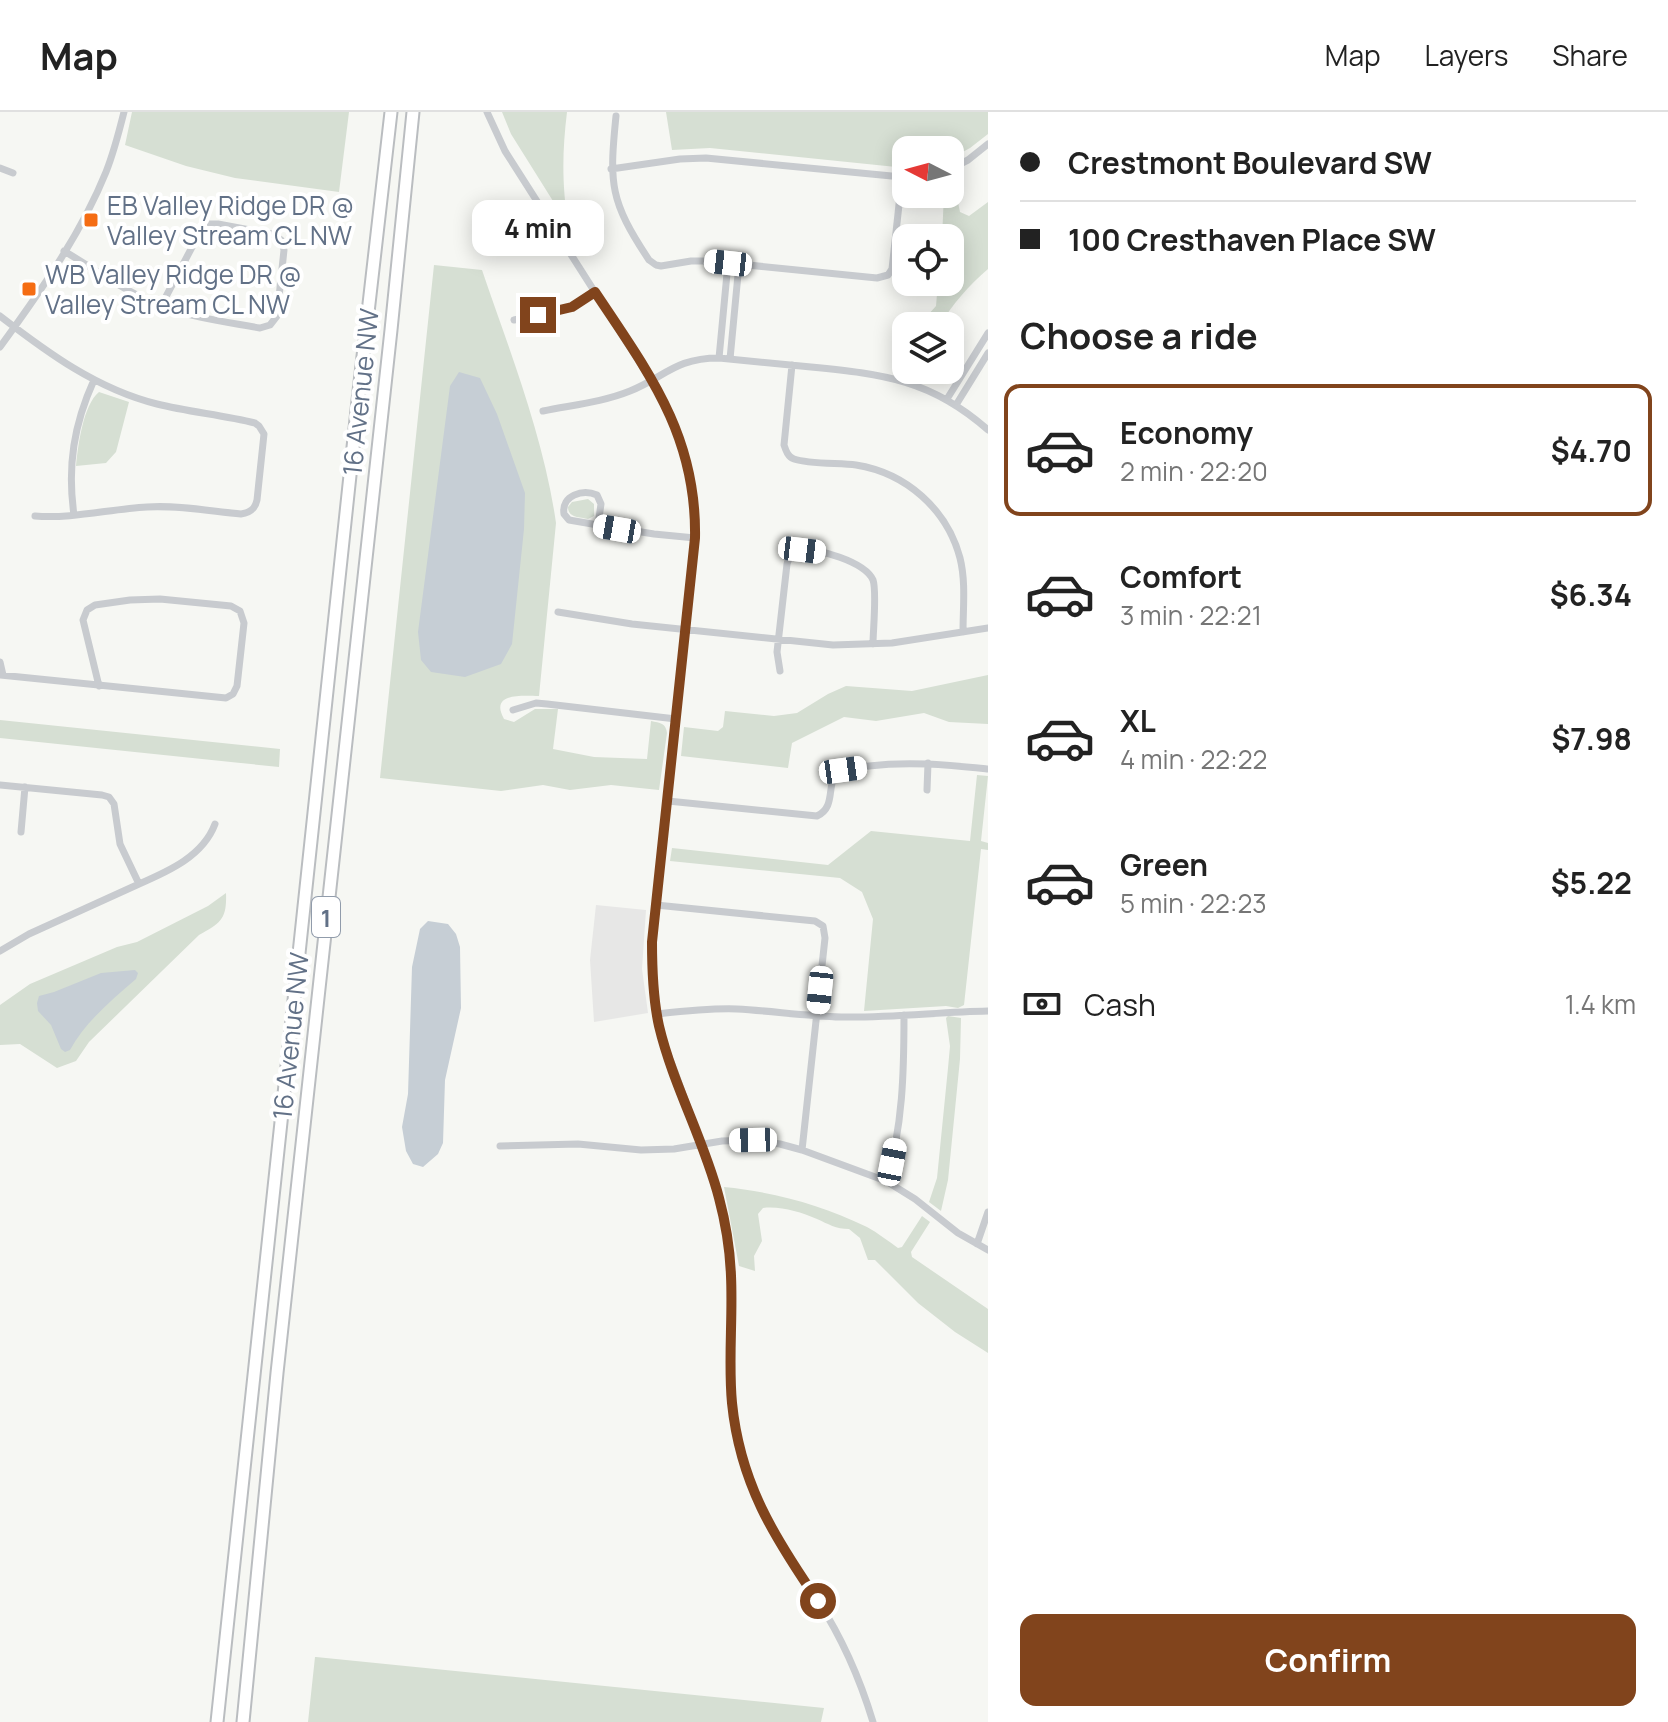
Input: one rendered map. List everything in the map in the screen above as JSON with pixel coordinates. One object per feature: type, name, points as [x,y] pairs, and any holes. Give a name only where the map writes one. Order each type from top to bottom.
[{"type":"highway","name":"16 Avenue NW","points":[[217,1722],[389,112]]},
{"type":"highway","name":"16 Avenue NW","points":[[243,1722],[295,1205],[413,112]]},
{"type":"street","points":[[0,347],[64,251],[103,180],[124,112]]},
{"type":"street","points":[[487,112],[505,151],[663,399],[683,446],[694,503],[695,538],[656,905],[652,964],[657,1014],[719,1197],[728,1240],[732,1278],[732,1401],[748,1479],[772,1531],[836,1632],[873,1722]]},
{"type":"street","points":[[616,116],[611,169],[616,199],[623,217],[651,262],[661,266],[691,261],[884,277],[892,267],[900,208]]},
{"type":"street","points":[[964,162],[988,144]]},
{"type":"street","points":[[611,169],[706,158],[892,176]]},
{"type":"street","points":[[0,168],[13,173]]},
{"type":"street","points":[[64,251],[161,306],[260,328],[270,325],[277,316],[284,250],[281,240],[272,234],[208,224],[200,232],[161,306]]},
{"type":"street","points":[[719,358],[728,263]]},
{"type":"street","points":[[730,359],[739,264]]},
{"type":"street","points":[[514,320],[572,307],[595,292]]},
{"type":"street","points":[[0,316],[68,365],[115,390],[157,404],[250,422],[259,426],[264,434],[257,500],[251,511],[241,514],[151,507],[58,517],[35,516]]},
{"type":"street","points":[[947,399],[988,333]]},
{"type":"street","points":[[956,405],[988,353]]},
{"type":"street","points":[[543,411],[602,400],[631,391],[683,363],[719,358],[884,376],[914,384],[947,399],[988,430]]},
{"type":"street","points":[[792,365],[784,445],[786,452],[794,459],[854,465],[879,471],[905,483],[927,500],[944,522],[959,556],[964,580],[963,632]]},
{"type":"street","points":[[74,515],[70,482],[74,437],[83,404],[94,380]]},
{"type":"street","points":[[598,525],[601,504],[597,495],[570,496],[564,502],[563,511],[567,518],[598,525],[636,532],[695,538]]},
{"type":"street","points":[[780,671],[777,652],[788,559],[795,552],[802,550],[839,557],[870,576],[874,587],[873,644]]},
{"type":"street","points":[[0,662],[2,675],[99,686],[223,699],[233,694],[237,686],[244,623],[242,613],[231,606],[160,599],[91,606],[83,620],[99,686]]},
{"type":"street","points":[[558,612],[632,624],[833,645],[873,644],[988,628]]},
{"type":"street","points":[[513,710],[536,703],[676,719]]},
{"type":"street","points":[[668,801],[817,816],[828,807],[832,779],[839,772],[885,764],[928,763],[988,769]]},
{"type":"street","points":[[927,790],[928,763]]},
{"type":"street","points":[[0,785],[109,797],[115,807],[123,853],[139,884]]},
{"type":"street","points":[[21,832],[25,787]]},
{"type":"street","points":[[0,951],[37,930],[179,865],[202,847],[215,824]]},
{"type":"street","points":[[656,905],[815,921],[823,926],[825,938],[818,1016],[802,1150]]},
{"type":"street","points":[[657,1014],[736,1009],[867,1017],[988,1011]]},
{"type":"street","points":[[886,1181],[895,1147],[900,1108],[904,1015]]},
{"type":"street","points":[[500,1146],[578,1144],[658,1150],[722,1141],[753,1140],[780,1144],[886,1181],[958,1233],[988,1250]]},
{"type":"street","points":[[977,1244],[988,1212]]},
{"type":"shaded area","points":[[132,112],[349,112],[339,192],[235,178],[186,166],[125,145]]},
{"type":"shaded area","points":[[502,112],[567,112],[563,168],[568,225],[511,134]]},
{"type":"shaded area","points":[[666,112],[988,112],[988,134],[964,151],[964,136],[892,136],[892,167],[710,148],[672,150]]},
{"type":"shaded area","points":[[988,202],[988,269],[964,293],[964,224],[943,224],[943,208],[959,208],[960,212],[969,216]]},
{"type":"shaded area","points":[[434,265],[482,270],[535,427],[556,523],[539,696],[517,696],[504,700],[501,710],[504,719],[514,722],[535,709],[558,709],[553,749],[594,757],[647,759],[651,721],[662,724],[667,733],[659,790],[611,785],[570,790],[543,785],[501,791],[380,778]]},
{"type":"shaded area","points":[[937,296],[961,296],[949,312],[931,312],[936,306]]},
{"type":"shaded area","points":[[459,372],[480,378],[497,414],[525,493],[512,644],[501,664],[465,677],[431,672],[421,660],[418,632],[450,386]]},
{"type":"shaded area","points":[[99,392],[129,402],[116,452],[106,463],[76,466],[85,416]]},
{"type":"shaded area","points":[[588,499],[594,504],[594,516],[588,519],[570,513],[568,507],[572,502]]},
{"type":"shaded area","points":[[988,675],[988,724],[949,722],[924,713],[876,721],[844,717],[792,743],[788,768],[681,756],[684,727],[718,731],[723,727],[725,711],[774,716],[797,713],[846,686],[912,691]]},
{"type":"shaded area","points":[[0,720],[280,749],[279,767],[0,738]]},
{"type":"shaded area","points":[[977,775],[988,776],[981,841],[988,843],[988,850],[981,849],[964,1005],[958,1008],[864,1011],[873,919],[862,892],[840,878],[670,861],[672,848],[828,865],[871,831],[970,841]]},
{"type":"shaded area","points":[[226,893],[221,919],[199,935],[89,1042],[76,1061],[57,1068],[20,1044],[0,1045],[0,1005],[30,984],[117,947],[137,942],[208,906]]},
{"type":"shaded area","points":[[596,905],[646,910],[642,969],[648,1013],[594,1022],[590,960]]},
{"type":"shaded area","points":[[428,921],[448,924],[456,934],[460,947],[461,1008],[445,1080],[443,1143],[438,1154],[423,1167],[413,1164],[406,1151],[402,1127],[408,1094],[412,967],[420,929]]},
{"type":"shaded area","points":[[135,970],[138,973],[136,979],[92,1020],[70,1050],[65,1052],[61,1049],[51,1025],[38,1011],[39,996],[101,973]]},
{"type":"shaded area","points":[[948,1016],[961,1018],[960,1059],[948,1180],[941,1211],[929,1202],[937,1178],[950,1046]]},
{"type":"shaded area","points":[[724,1187],[761,1192],[815,1206],[867,1227],[898,1248],[902,1247],[922,1216],[930,1222],[911,1252],[912,1257],[988,1309],[988,1353],[918,1303],[875,1260],[868,1260],[860,1238],[849,1229],[790,1210],[763,1208],[758,1214],[762,1241],[754,1256],[755,1271],[739,1266]]},
{"type":"shaded area","points":[[315,1657],[824,1708],[821,1722],[308,1722]]},
{"type":"place","name":"EB Valley Ridge DR @ Valley Stream CL NW","points":[[91,220]]},
{"type":"place","name":"WB Valley Ridge DR @ Valley Stream CL NW","points":[[29,289]]},
{"type":"route","points":[[538,315],[572,307],[595,292],[663,399],[687,461],[694,503],[695,538],[652,942],[652,974],[659,1027],[719,1197],[728,1240],[732,1278],[732,1401],[748,1479],[772,1531],[818,1601]]}]
